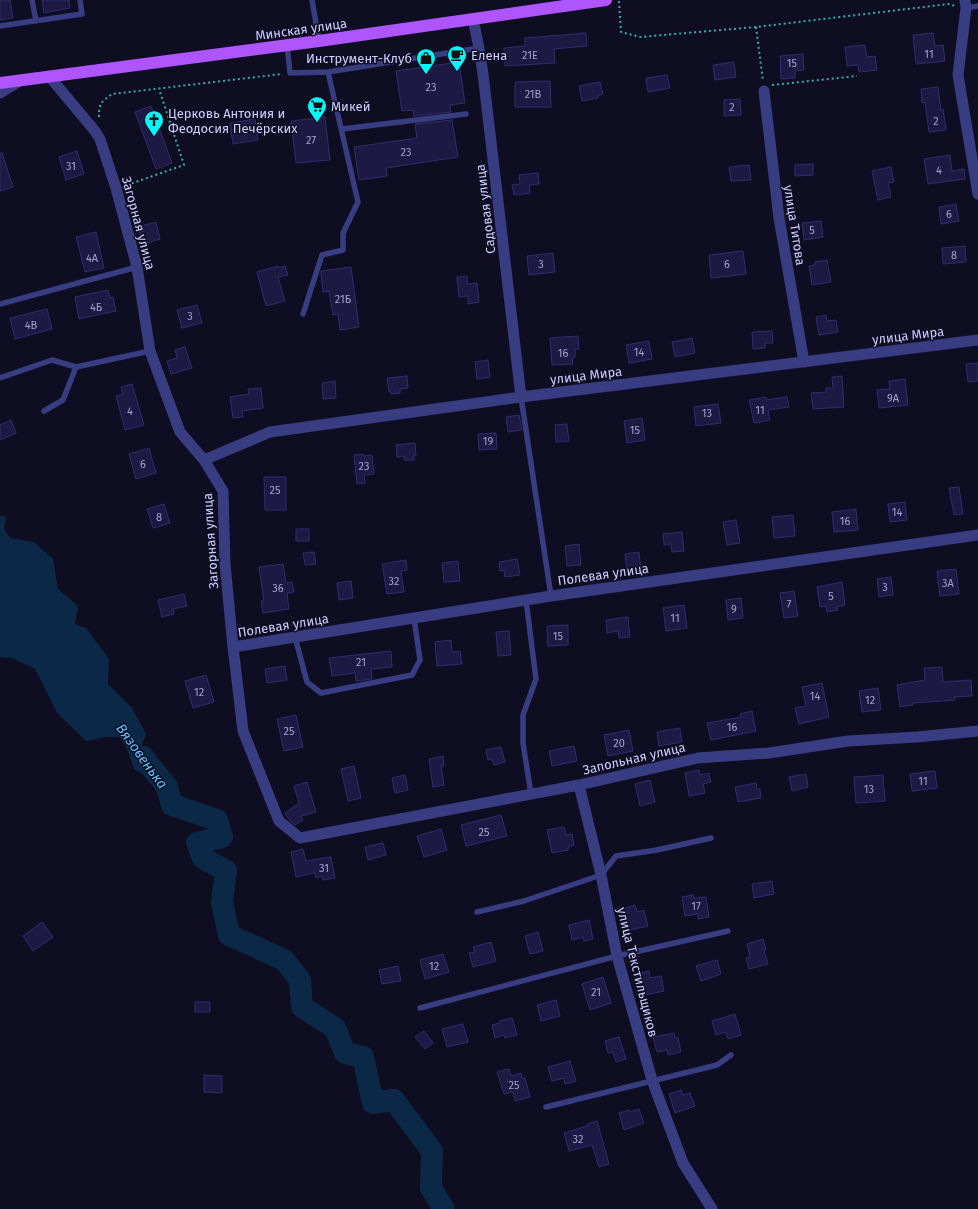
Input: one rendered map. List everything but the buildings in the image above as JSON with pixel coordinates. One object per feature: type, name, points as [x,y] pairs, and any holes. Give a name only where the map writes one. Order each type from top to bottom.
[{"type":"main road","name":"Минская улица","points":[[0,83],[319,41],[606,0]]},
{"type":"street","points":[[966,4],[958,75],[978,194]]},
{"type":"street","name":"Садовая улица","points":[[473,19],[479,48],[521,397]]},
{"type":"street","name":"Загорная улица","points":[[49,76],[100,139],[116,188],[137,267],[150,351],[180,432],[204,460],[223,491],[224,564],[243,730],[279,821],[300,838]]},
{"type":"street","points":[[0,93],[22,80]]},
{"type":"street","name":"улица Титова","points":[[764,88],[779,218],[804,362]]},
{"type":"street","name":"улица Мира","points":[[204,460],[270,432],[521,397],[978,340]]},
{"type":"street","name":"Полевая улица","points":[[233,647],[551,596],[978,535]]},
{"type":"street","name":"Запольная улица","points":[[300,838],[531,794],[698,758],[769,753],[848,741],[917,737],[978,730]]},
{"type":"street","name":"улица Текстильщиков","points":[[579,784],[601,875],[617,956],[652,1080],[683,1163],[712,1209]]},
{"type":"lane","points":[[32,0],[36,21]]},
{"type":"lane","points":[[0,26],[82,14],[80,0]]},
{"type":"lane","points":[[312,0],[319,41]]},
{"type":"lane","points":[[966,4],[978,6]]},
{"type":"lane","points":[[287,45],[290,73],[328,72],[479,48]]},
{"type":"lane","points":[[303,314],[322,255],[343,250],[343,233],[358,202],[328,72]]},
{"type":"lane","points":[[342,129],[466,114]]},
{"type":"lane","points":[[0,304],[137,267]]},
{"type":"lane","points":[[0,378],[52,360],[76,367],[150,351]]},
{"type":"lane","points":[[44,411],[63,400],[76,367]]},
{"type":"lane","points":[[521,397],[551,596]]},
{"type":"lane","points":[[526,600],[536,679],[523,715],[524,743],[531,794]]},
{"type":"lane","points":[[295,637],[306,682],[321,692],[412,675],[420,660],[414,618]]},
{"type":"lane","points":[[477,912],[524,901],[601,875],[616,856],[657,850],[711,838]]},
{"type":"lane","points":[[420,1008],[617,956],[728,931]]},
{"type":"lane","points":[[546,1107],[652,1080],[717,1066],[731,1055]]},
{"type":"path","points":[[619,0],[621,32],[640,37],[756,27],[949,4],[966,4]]},
{"type":"path","points":[[756,27],[764,88],[857,76]]},
{"type":"path","points":[[95,131],[99,122],[99,106],[112,94],[290,73]]},
{"type":"path","points":[[116,188],[184,165],[159,89]]},
{"type":"water","points":[[0,516],[6,517],[4,529],[10,538],[34,542],[53,559],[58,589],[78,606],[75,624],[86,628],[109,659],[108,684],[132,708],[146,734],[141,747],[166,778],[158,784],[134,769],[128,751],[120,737],[108,737],[86,741],[57,713],[35,669],[12,658],[0,657]]},
{"type":"waterway","name":"Вязовенька","points":[[143,757],[167,787],[172,805],[217,820],[222,837],[197,843],[203,858],[226,871],[222,902],[229,935],[284,960],[300,980],[302,1007],[335,1028],[345,1053],[363,1057],[373,1103],[394,1100],[432,1151],[431,1188],[444,1209]]},
{"type":"place","name":"Елена","points":[[457,72]]},
{"type":"place","name":"Инструмент-Клуб","points":[[426,75]]},
{"type":"place","name":"Микей","points":[[317,123]]},
{"type":"place","name":"Церковь Антония и Феодосия Печёрских","points":[[154,137]]}]
